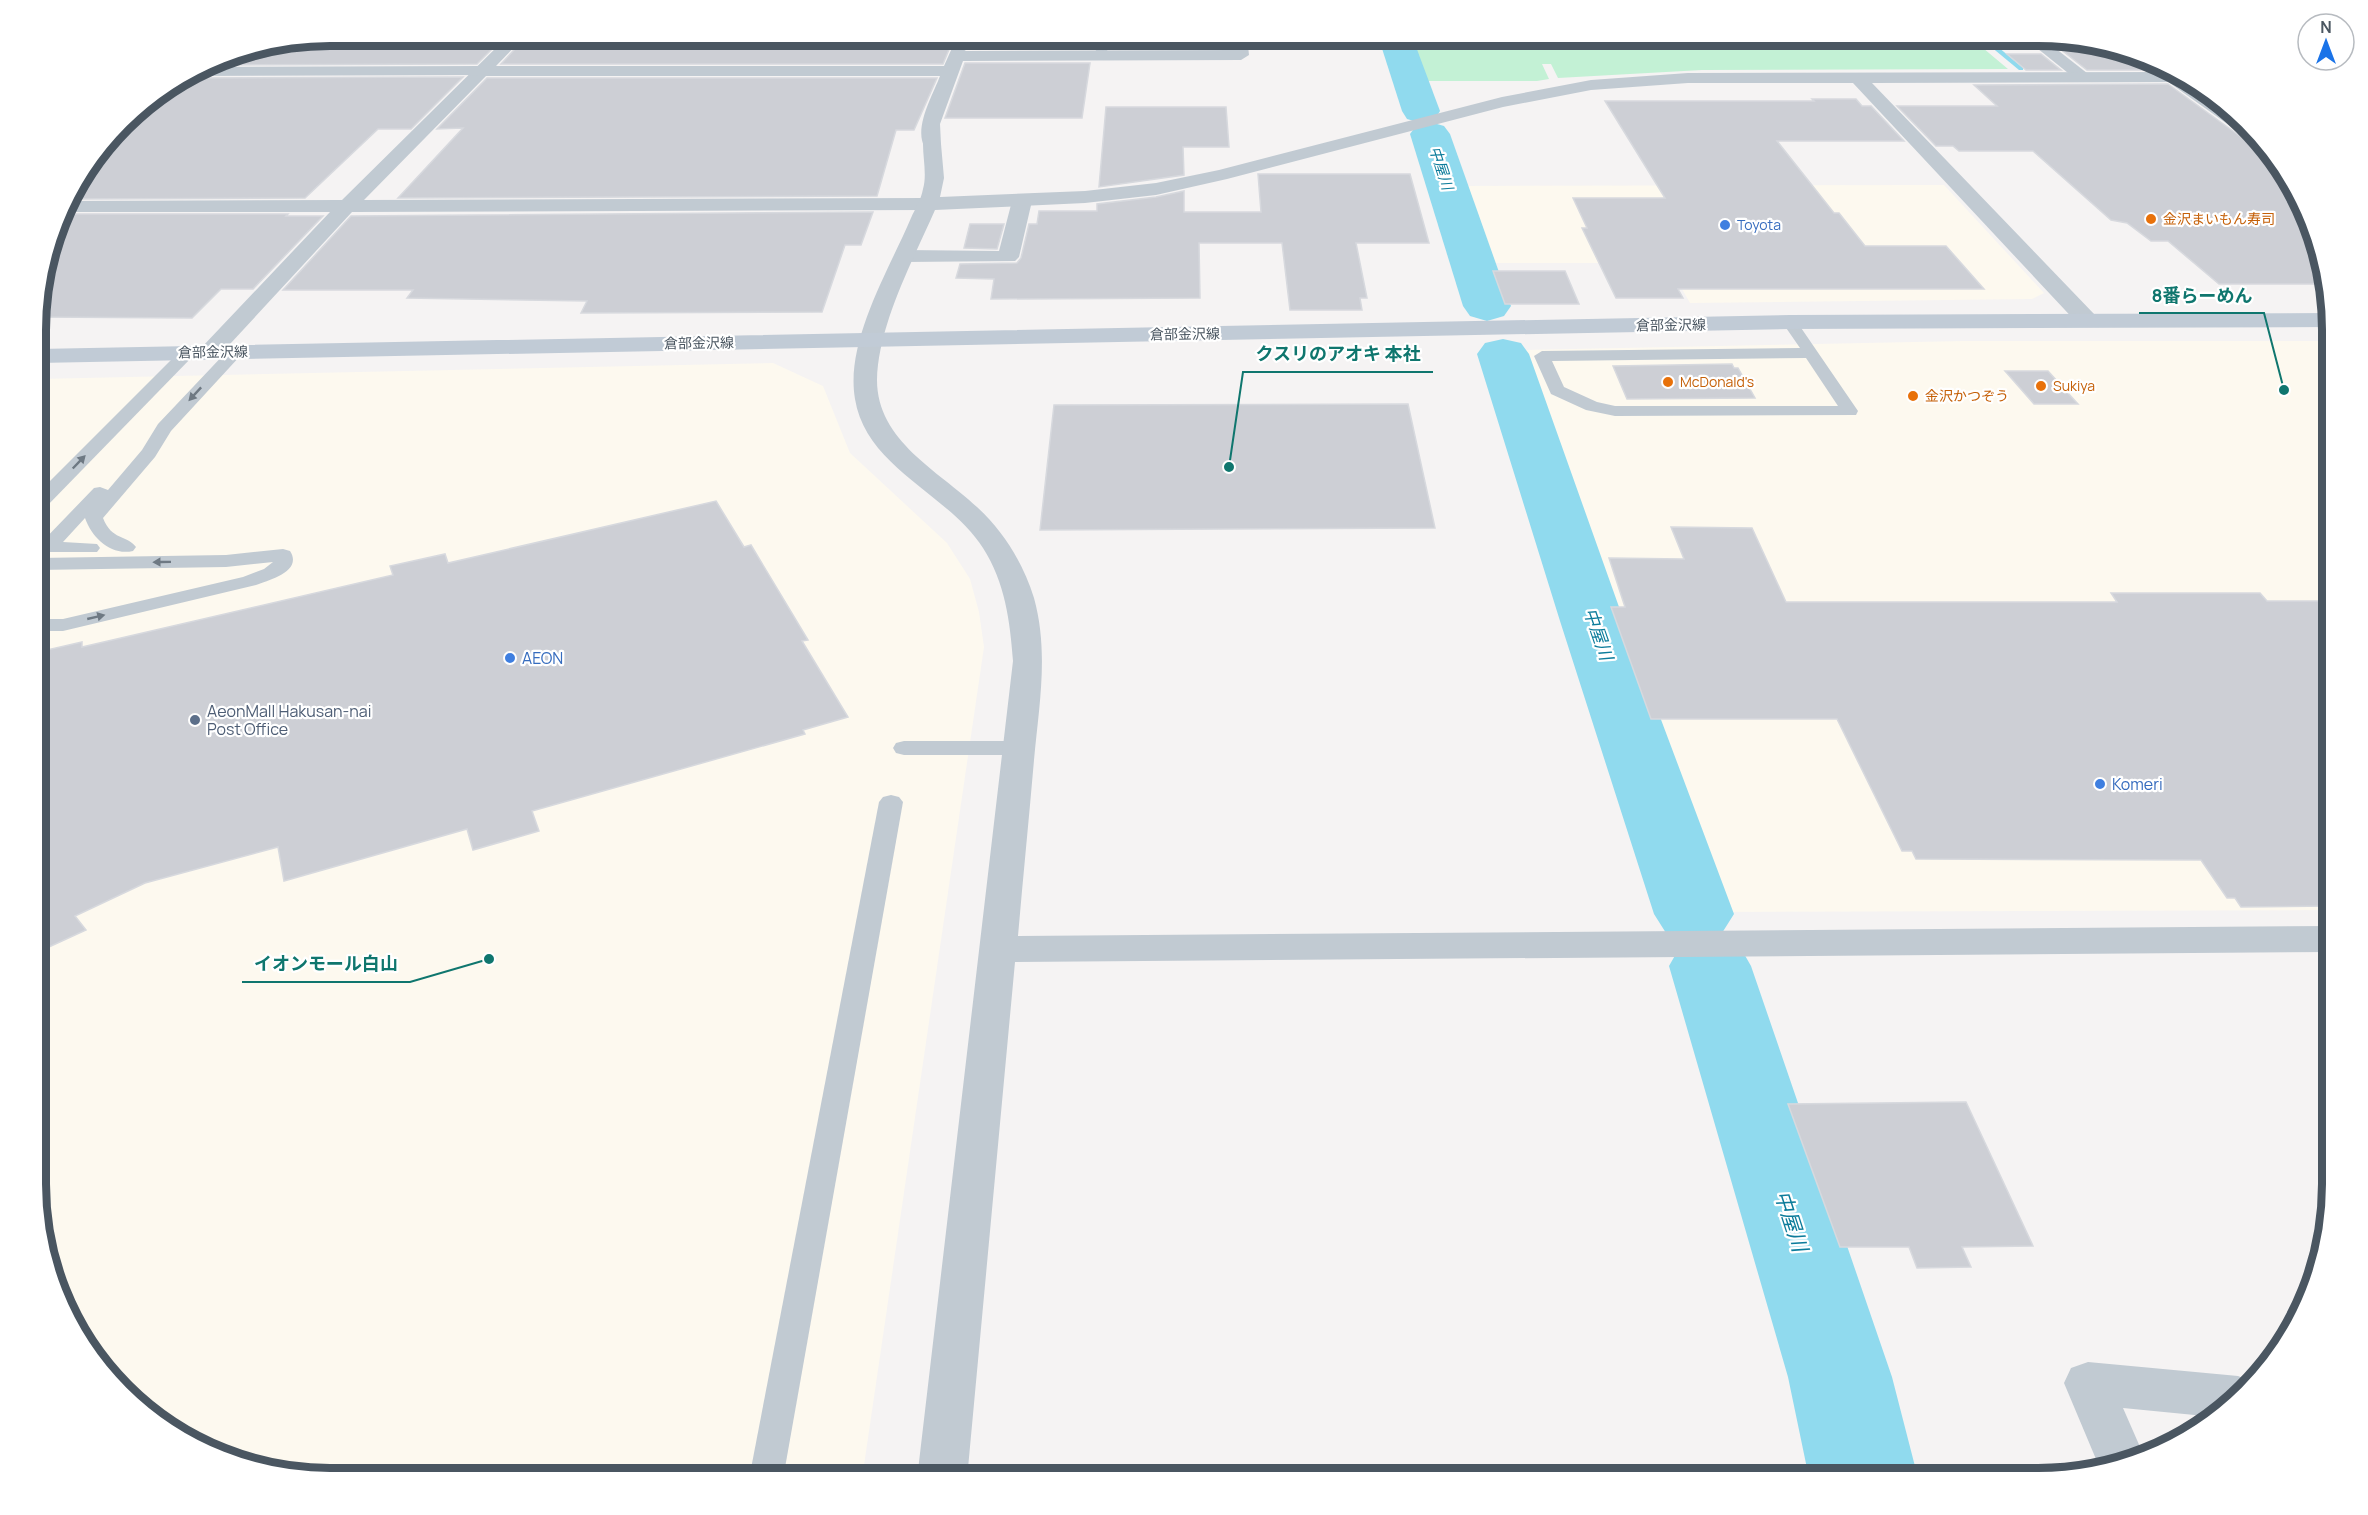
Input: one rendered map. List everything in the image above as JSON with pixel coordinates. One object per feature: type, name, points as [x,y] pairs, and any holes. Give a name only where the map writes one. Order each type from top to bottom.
[{"type":"main road","name":"倉部金沢線","points":[[46,356],[1790,322],[2321,320]]},
{"type":"street","points":[[198,352],[506,46]]},
{"type":"street","points":[[943,1468],[1020,748],[1028,661],[1026,622],[1017,585],[1003,556],[983,529],[892,447],[874,422],[866,399],[865,375],[872,340],[933,188],[931,124],[960,46]]},
{"type":"street","points":[[214,72],[481,71],[954,63],[1101,56],[1241,55],[1240,46]]},
{"type":"street","points":[[2044,46],[2084,77]]},
{"type":"street","points":[[75,207],[927,204],[1022,201],[1156,189],[1552,91],[1631,81],[2165,77]]},
{"type":"street","points":[[1858,78],[2087,320]]},
{"type":"street","points":[[905,256],[1008,257],[1022,201]]},
{"type":"street","points":[[997,949],[2322,939]]},
{"type":"street","points":[[2119,1456],[2088,1383],[2226,1397]]},
{"type":"lane","points":[[1101,56],[1102,46]]},
{"type":"lane","points":[[1790,322],[1850,411],[1615,411],[1592,406],[1557,390],[1542,356],[1810,353]]},
{"type":"lane","points":[[46,497],[198,352]]},
{"type":"lane","points":[[235,352],[47,548],[243,547],[283,555]]},
{"type":"lane","points":[[126,548],[107,540],[94,517],[149,453],[164,428]]},
{"type":"lane","points":[[46,564],[226,561],[283,555]]},
{"type":"lane","points":[[46,625],[63,625],[249,581],[283,564],[283,555]]},
{"type":"lane","points":[[904,748],[1020,748]]},
{"type":"lane","points":[[768,1468],[891,802]]},
{"type":"shaded area","name":"Toyota","points":[[1944,185],[2044,293],[2032,299],[1690,303],[1667,263],[1484,263],[1454,186]]},
{"type":"shaded area","points":[[1964,341],[2322,341],[2322,910],[1709,912],[1702,875],[1521,361],[1520,350]]},
{"type":"shaded area","points":[[773,363],[823,386],[850,453],[947,543],[970,579],[979,612],[984,647],[864,1468],[312,1468],[294,1466],[257,1459],[222,1447],[173,1421],[143,1398],[105,1357],[94,1342],[68,1293],[56,1258],[47,1203],[46,379]]},
{"type":"green space","points":[[1413,46],[1981,46],[2008,69],[1702,70],[1558,78],[1551,64],[1542,64],[1549,79],[1537,81],[1426,81]]},
{"type":"building","points":[[495,46],[477,64],[231,65],[275,52],[312,47]]},
{"type":"building","points":[[518,46],[952,46],[943,64],[501,64]]},
{"type":"building","points":[[961,46],[1093,46],[1093,48],[967,49]]},
{"type":"building","points":[[2058,47],[2111,56],[2150,70],[2087,70]]},
{"type":"building","points":[[2007,54],[2041,54],[2061,70],[2026,70]]},
{"type":"building","points":[[965,63],[1090,63],[1082,118],[945,118]]},
{"type":"building","points":[[463,77],[411,129],[378,129],[305,198],[79,199],[105,158],[143,117],[173,94],[202,78]]},
{"type":"building","points":[[487,78],[937,78],[914,130],[896,130],[877,196],[398,198],[463,128],[437,129]]},
{"type":"building","points":[[2168,84],[2253,145],[2263,158],[2274,173],[2300,222],[2312,257],[2317,284],[2219,284],[2168,241],[2151,241],[2127,223],[2111,220],[2033,151],[1959,151],[1953,146],[1936,146],[1897,106],[1997,106],[1974,85]]},
{"type":"building","points":[[1812,99],[1856,99],[1862,106],[1871,106],[1904,141],[1777,141],[1834,213],[1839,213],[1865,246],[1946,246],[1984,289],[1678,289],[1683,298],[1616,298],[1582,228],[1587,228],[1573,198],[1665,198],[1605,101],[1814,101]]},
{"type":"building","points":[[1106,107],[1226,107],[1229,147],[1183,147],[1184,175],[1099,187]]},
{"type":"building","points":[[1258,174],[1410,174],[1429,243],[1356,243],[1367,298],[1360,298],[1362,310],[1290,310],[1282,243],[1199,243],[1200,298],[991,299],[994,279],[956,278],[960,264],[1017,263],[1021,258],[1029,224],[1037,224],[1039,211],[1097,211],[1097,204],[1184,191],[1184,212],[1261,212]]},
{"type":"building","points":[[873,212],[861,245],[845,245],[822,312],[581,313],[587,301],[407,298],[413,290],[283,290],[351,216]]},
{"type":"building","points":[[72,214],[323,216],[253,289],[221,289],[192,318],[47,317],[56,257]]},
{"type":"building","points":[[970,224],[1004,224],[997,249],[964,248]]},
{"type":"building","points":[[1493,271],[1565,271],[1579,304],[1505,304]]},
{"type":"building","points":[[1732,364],[1734,368],[1738,368],[1755,398],[1627,399],[1613,366]]},
{"type":"building","points":[[2005,371],[2048,371],[2078,404],[2034,404]]},
{"type":"building","points":[[1408,404],[1435,528],[1040,530],[1054,405]]},
{"type":"building","points":[[716,501],[744,547],[751,545],[808,640],[802,641],[848,717],[803,730],[805,734],[532,811],[539,831],[473,850],[467,829],[284,881],[278,847],[145,883],[75,916],[86,930],[46,948],[46,650],[82,642],[82,647],[393,575],[390,566],[445,554],[448,563]]},
{"type":"building","name":"Komeri","points":[[1671,527],[1752,528],[1786,602],[2117,602],[2111,593],[2260,593],[2267,601],[2322,601],[2322,906],[2241,907],[2235,898],[2227,898],[2201,860],[1916,859],[1912,851],[1902,851],[1837,719],[1651,719],[1611,607],[1625,607],[1609,558],[1684,559]]},
{"type":"building","points":[[1966,1102],[2033,1246],[1962,1247],[1971,1267],[1917,1268],[1909,1247],[1840,1247],[1788,1104]]},
{"type":"waterway","name":"中屋川","points":[[1398,46],[1421,111]]},
{"type":"waterway","points":[[1993,46],[2021,69]]},
{"type":"waterway","name":"中屋川","points":[[1430,134],[1487,306]]},
{"type":"waterway","name":"中屋川","points":[[1503,354],[1592,621],[1694,914]]},
{"type":"waterway","name":"中屋川","points":[[1710,966],[1840,1377],[1862,1468]]},
{"type":"place","name":"金沢まいもん寿司","points":[[2151,219]]},
{"type":"place","name":"Toyota","points":[[1725,225]]},
{"type":"place","name":"McDonald's","points":[[1668,382]]},
{"type":"place","name":"Sukiya","points":[[2041,386]]},
{"type":"place","name":"8番らーめん","points":[[2284,390]]},
{"type":"place","name":"金沢かつぞう","points":[[1913,396]]},
{"type":"place","name":"クスリのアオキ 本社","points":[[1229,467]]},
{"type":"place","name":"AEON","points":[[510,658]]},
{"type":"place","name":"AeonMall Hakusan-nai Post Office","points":[[195,720]]},
{"type":"place","name":"Komeri","points":[[2100,784]]},
{"type":"place","name":"イオンモール白山","points":[[489,959]]}]
